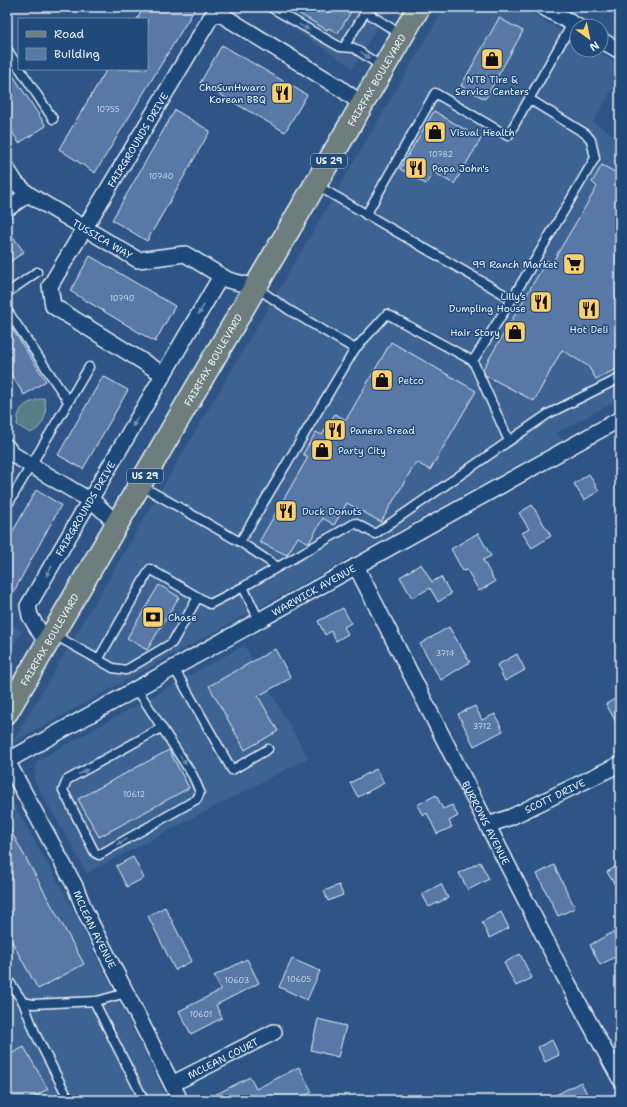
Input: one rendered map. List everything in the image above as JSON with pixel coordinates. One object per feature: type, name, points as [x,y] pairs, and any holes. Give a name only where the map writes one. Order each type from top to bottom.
[{"type":"main road","name":"FAIRFAX BOULEVARD","points":[[7,712],[419,7]]},
{"type":"street","points":[[543,7],[569,22]]},
{"type":"street","name":"FAIRGROUNDS DRIVE","points":[[163,374],[53,306],[50,286],[86,228],[211,12],[222,15],[340,88],[362,104]]},
{"type":"street","points":[[609,44],[619,48]]},
{"type":"street","name":"TUSSICA WAY","points":[[7,169],[16,183],[28,194],[138,260],[185,254],[221,276],[255,287]]},
{"type":"street","points":[[7,209],[28,194]]},
{"type":"street","name":"FAIRGROUNDS DRIVE","points":[[50,639],[30,616],[28,606],[221,276]]},
{"type":"street","name":"WARWICK AVENUE","points":[[7,761],[620,420]]},
{"type":"street","points":[[7,447],[12,454],[90,500],[117,524]]},
{"type":"street","name":"BURROWS AVENUE","points":[[356,566],[563,974],[620,1079]]},
{"type":"street","name":"MCLEAN AVENUE","points":[[7,761],[75,886],[126,993],[180,1100]]},
{"type":"street","name":"SCOTT DRIVE","points":[[488,825],[511,817],[620,764]]},
{"type":"street","name":"MCLEAN COURT","points":[[172,1084],[274,1032]]},
{"type":"lane","points":[[270,7],[340,46],[354,48],[383,68]]},
{"type":"lane","points":[[344,47],[364,9],[402,35]]},
{"type":"lane","points":[[366,215],[435,93],[508,136],[569,35]]},
{"type":"lane","points":[[7,49],[18,66]]},
{"type":"lane","points":[[20,70],[53,119]]},
{"type":"lane","points":[[473,361],[512,299],[595,158],[591,140],[586,134],[529,99]]},
{"type":"lane","points":[[315,184],[512,299]]},
{"type":"lane","points":[[7,293],[38,272]]},
{"type":"lane","points":[[255,287],[289,310],[355,349]]},
{"type":"lane","points":[[7,310],[68,400]]},
{"type":"lane","points":[[240,542],[355,349],[387,314],[473,361],[509,441]]},
{"type":"lane","points":[[7,506],[32,466],[68,400],[89,367]]},
{"type":"lane","points":[[98,660],[150,569],[210,604],[243,587],[355,523],[375,534],[548,414],[620,378]]},
{"type":"lane","points":[[140,485],[240,542],[278,567]]},
{"type":"lane","points":[[243,587],[259,620]]},
{"type":"lane","points":[[50,639],[114,668],[126,670],[172,643],[198,597]]},
{"type":"lane","points":[[174,668],[232,770],[268,749]]},
{"type":"lane","points":[[137,689],[161,728],[194,776],[200,792],[197,799],[99,855],[95,853],[63,790],[67,780],[161,728]]},
{"type":"lane","points":[[7,978],[23,1002],[36,1035],[68,1100]]},
{"type":"lane","points":[[23,1002],[33,1004],[94,1001],[126,993]]},
{"type":"lane","points":[[94,1001],[144,1100]]},
{"type":"shaded area","points":[[261,7],[389,7],[353,68]]},
{"type":"shaded area","points":[[445,7],[521,7],[569,35],[569,58],[608,58],[620,65],[620,76],[593,122],[620,139],[620,399],[555,434],[564,440],[12,743]]},
{"type":"shaded area","points":[[7,622],[22,631],[7,656]]},
{"type":"shaded area","points":[[244,645],[308,758],[87,873],[34,780],[37,761]]},
{"type":"shaded area","points":[[7,793],[65,894],[168,1100],[7,1100]]},
{"type":"green space","points":[[44,398],[46,409],[44,418],[39,427],[30,433],[17,425],[19,413],[24,406],[28,403]]},
{"type":"building","points":[[144,7],[196,7],[95,173],[59,149],[106,70],[148,70],[148,18],[138,18]]},
{"type":"building","points":[[288,7],[354,7],[338,33],[329,28],[327,30]]},
{"type":"building","name":"NTB Tire & Service Centers","points":[[499,18],[523,31],[485,99],[461,86]]},
{"type":"building","points":[[222,45],[307,95],[285,132],[200,83]]},
{"type":"building","points":[[7,66],[46,126],[19,143],[7,124]]},
{"type":"building","points":[[175,110],[210,131],[147,241],[112,220]]},
{"type":"building","points":[[434,111],[481,139],[454,184],[433,172],[426,184],[400,169]]},
{"type":"building","points":[[602,165],[620,175],[620,367],[596,379],[588,366],[562,350],[534,401],[485,375],[483,369],[547,260],[552,263],[597,187],[592,182]]},
{"type":"building","points":[[7,228],[24,252],[7,264]]},
{"type":"building","points":[[90,256],[175,306],[155,342],[70,291]]},
{"type":"building","points":[[7,321],[46,381],[24,395],[7,368]]},
{"type":"building","points":[[391,342],[476,391],[430,470],[416,462],[381,522],[347,503],[334,525],[323,518],[309,543],[298,537],[287,555],[259,542],[308,457],[303,454],[316,432],[322,435],[335,414],[346,420]]},
{"type":"building","points":[[103,376],[128,390],[83,469],[58,455]]},
{"type":"building","points":[[589,474],[599,491],[584,500],[574,484]]},
{"type":"building","points":[[36,490],[61,505],[7,604],[7,542]]},
{"type":"building","points":[[532,505],[551,536],[532,548],[522,533],[529,529],[519,513]]},
{"type":"building","points":[[478,533],[491,556],[483,560],[495,582],[479,591],[467,570],[463,571],[451,549]]},
{"type":"building","points":[[421,564],[432,582],[441,577],[451,594],[438,602],[430,588],[412,598],[400,577]]},
{"type":"building","name":"Chase","points":[[159,585],[179,597],[147,650],[127,638]]},
{"type":"building","points":[[343,608],[351,623],[344,627],[348,634],[336,641],[331,631],[325,635],[318,621]]},
{"type":"building","points":[[449,627],[470,662],[441,680],[420,644]]},
{"type":"building","points":[[275,649],[291,678],[258,696],[278,731],[245,750],[209,686]]},
{"type":"building","points":[[517,654],[525,670],[505,681],[497,665]]},
{"type":"building","points":[[620,696],[620,729],[606,704]]},
{"type":"building","points":[[475,706],[482,720],[495,714],[503,731],[474,746],[458,714]]},
{"type":"building","points":[[169,750],[189,788],[99,837],[78,799]]},
{"type":"building","points":[[376,769],[384,783],[358,797],[350,783]]},
{"type":"building","points":[[436,795],[443,809],[452,805],[458,816],[449,821],[452,827],[437,834],[427,813],[423,816],[417,805]]},
{"type":"building","points":[[7,824],[84,964],[38,989],[7,933]]},
{"type":"building","points":[[133,857],[144,878],[127,887],[116,866]]},
{"type":"building","points":[[480,862],[489,879],[468,890],[459,873]]},
{"type":"building","points":[[620,864],[620,893],[607,872]]},
{"type":"building","points":[[554,865],[575,908],[558,916],[537,874]]},
{"type":"building","points":[[441,884],[448,898],[429,907],[422,894]]},
{"type":"building","points":[[339,885],[343,895],[328,901],[324,891]]},
{"type":"building","points":[[165,907],[192,961],[175,970],[148,916]]},
{"type":"building","points":[[501,912],[509,928],[489,938],[482,922]]},
{"type":"building","points":[[613,932],[620,945],[620,954],[600,965],[590,945]]},
{"type":"building","points":[[520,954],[532,978],[516,986],[504,963]]},
{"type":"building","points":[[247,959],[259,983],[216,1005],[222,1018],[191,1034],[179,1011],[221,990],[214,976]]},
{"type":"building","points":[[292,959],[320,971],[307,1000],[279,987]]},
{"type":"building","points":[[318,1019],[346,1026],[338,1057],[311,1050]]},
{"type":"building","points":[[552,1040],[559,1055],[545,1062],[538,1047]]},
{"type":"building","points":[[24,1047],[48,1089],[28,1100],[7,1100],[7,1056]]},
{"type":"building","points":[[299,1067],[312,1092],[297,1100],[205,1100],[250,1077],[256,1089]]},
{"type":"building","points":[[581,1082],[590,1100],[546,1100]]},
{"type":"place","name":"NTB Tire & Service Centers","points":[[492,59]]},
{"type":"place","name":"ChoSunHwaro Korean BBQ","points":[[282,93]]},
{"type":"place","name":"Visual Health","points":[[435,132]]},
{"type":"place","name":"Papa John's","points":[[416,168]]},
{"type":"place","name":"99 Ranch Market","points":[[574,264]]},
{"type":"place","name":"Lilly’s Dumpling House","points":[[541,302]]},
{"type":"place","name":"Hot Deli","points":[[589,309]]},
{"type":"place","name":"Hair Story","points":[[515,332]]},
{"type":"place","name":"Petco","points":[[382,380]]},
{"type":"place","name":"Panera Bread","points":[[335,430]]},
{"type":"place","name":"Party City","points":[[322,450]]},
{"type":"place","name":"Duck Donuts","points":[[286,511]]},
{"type":"place","name":"Chase","points":[[153,617]]}]
